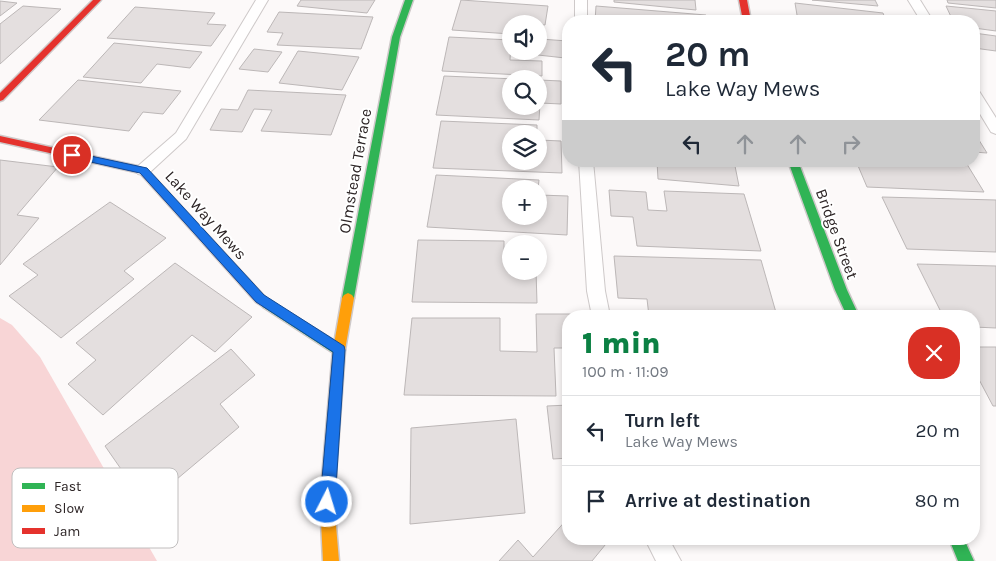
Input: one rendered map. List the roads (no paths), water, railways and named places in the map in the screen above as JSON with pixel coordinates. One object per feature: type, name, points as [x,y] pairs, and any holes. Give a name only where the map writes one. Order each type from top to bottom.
[{"type":"street","points":[[1,95],[98,0]]},
{"type":"street","name":"Olmstead Terrace","points":[[331,561],[327,502],[339,350],[396,37],[409,0]]},
{"type":"street","points":[[743,0],[746,15]]},
{"type":"street","name":"Lake Way Mews","points":[[0,139],[143,170],[260,299],[339,350]]},
{"type":"street","name":"Bridge Street","points":[[796,167],[840,290],[850,310]]},
{"type":"street","points":[[959,545],[966,561]]},
{"type":"lane","points":[[143,170],[181,136],[262,0]]},
{"type":"lane","points":[[581,0],[581,15]]},
{"type":"lane","points":[[914,0],[923,15]]},
{"type":"lane","points":[[980,104],[996,129]]},
{"type":"lane","points":[[586,167],[596,291],[600,310]]},
{"type":"lane","points":[[660,545],[669,561]]}]
